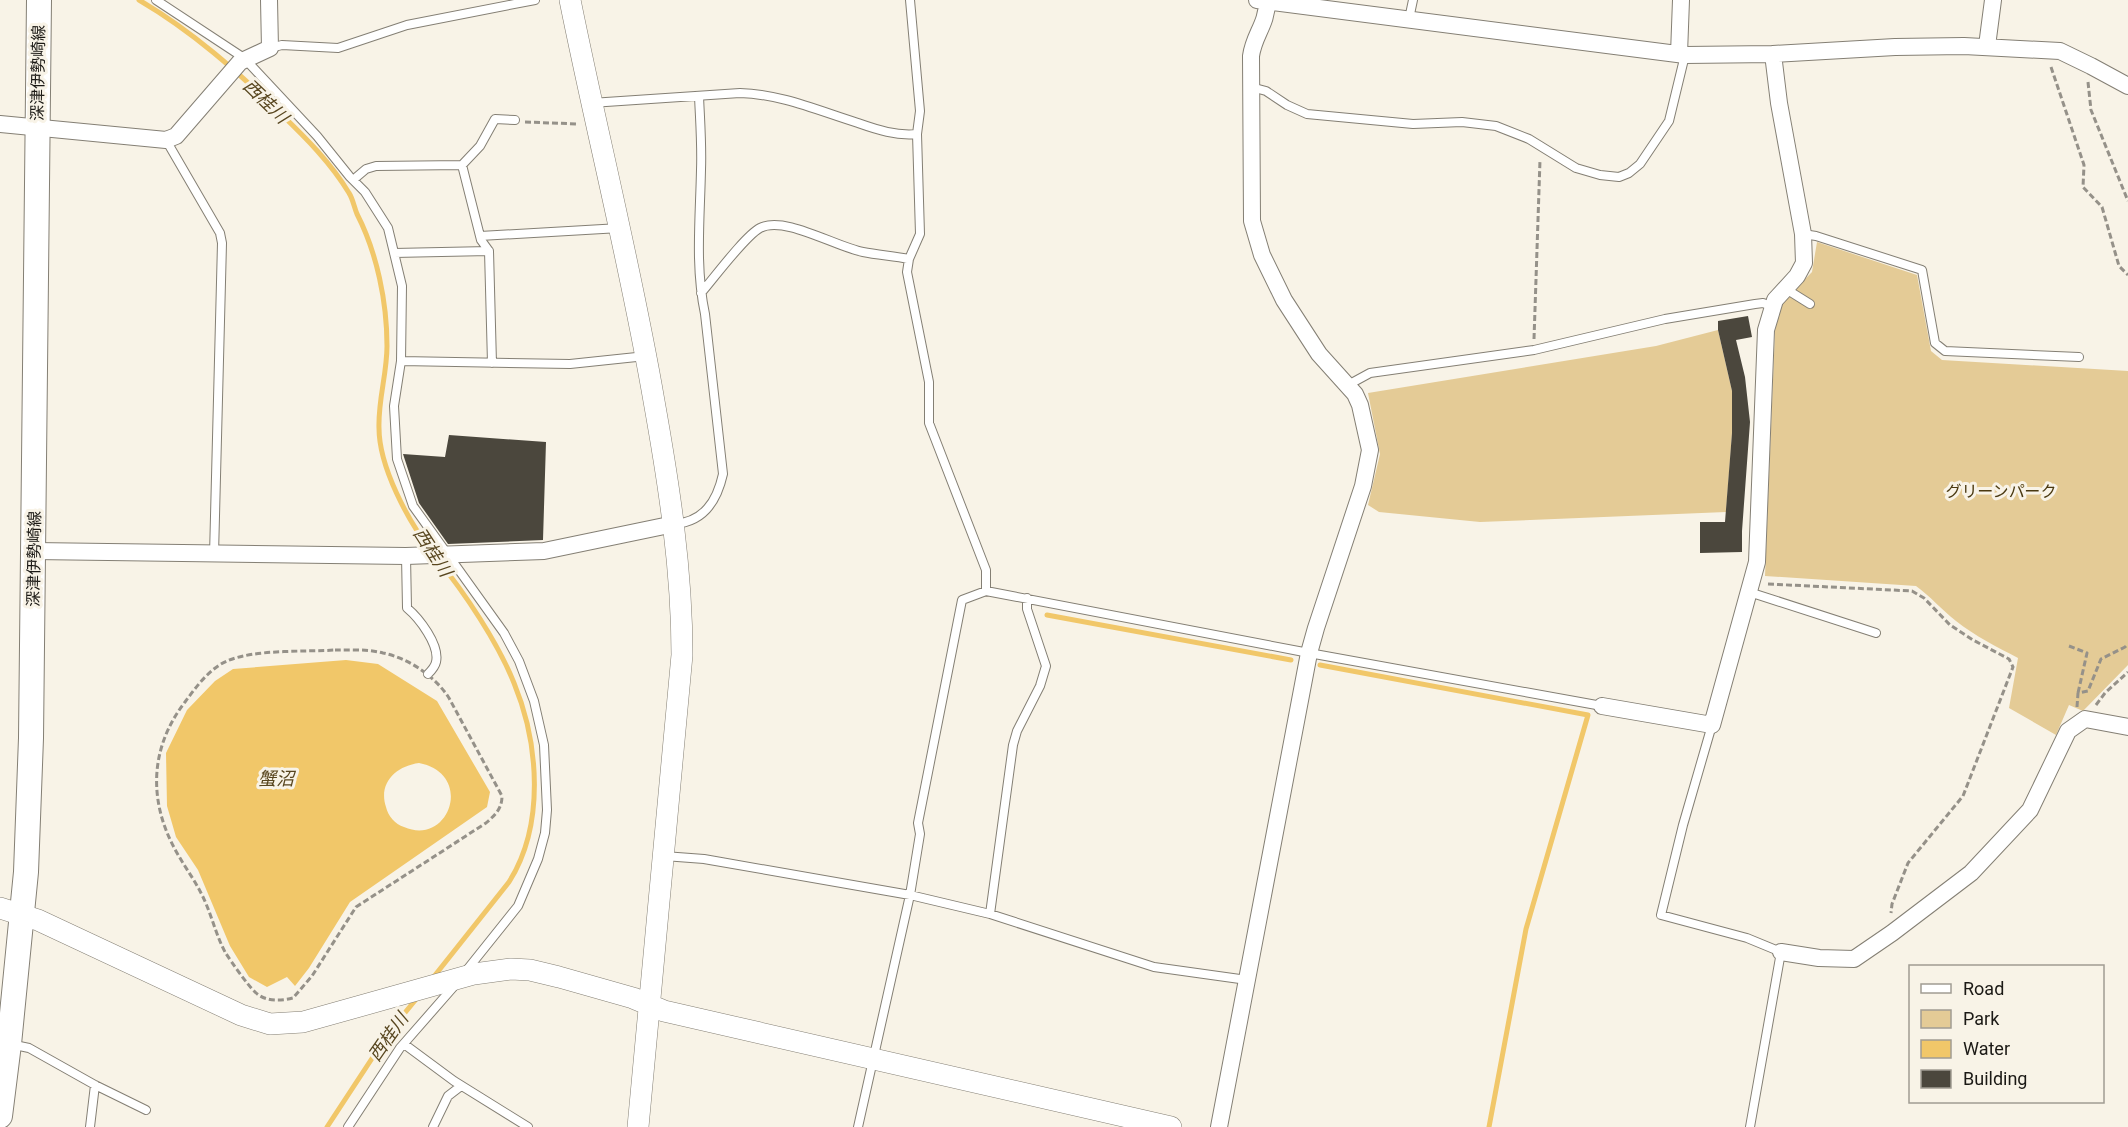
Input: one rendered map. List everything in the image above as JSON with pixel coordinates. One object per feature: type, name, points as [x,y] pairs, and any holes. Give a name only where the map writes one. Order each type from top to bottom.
[{"type":"main road","name":"深津伊勢崎線","points":[[0,1116],[9,1044],[11,911],[26,872],[31,738],[39,0]]},
{"type":"street","points":[[0,124],[166,140],[176,136],[242,60],[270,48],[269,0]]},
{"type":"street","points":[[570,0],[591,103],[621,228],[646,356],[669,484],[682,608],[682,655],[638,1127]]},
{"type":"street","points":[[1682,0],[1682,55]]},
{"type":"street","points":[[1987,46],[1993,0]]},
{"type":"street","points":[[1219,1127],[1309,654],[1363,486],[1369,460],[1367,435],[1360,405],[1348,385],[1318,354],[1284,300],[1256,238],[1252,221],[1252,42],[1264,23],[1269,1],[1682,55],[1987,46],[2012,50],[2060,51],[2128,86]]},
{"type":"street","points":[[1602,706],[1712,725],[1751,586],[1757,562],[1759,532],[1766,330],[1771,306],[1797,276],[1804,263],[1803,234],[1779,103],[1773,54]]},
{"type":"street","points":[[34,551],[410,556],[544,551],[674,524]]},
{"type":"street","points":[[1781,952],[1819,958],[1854,959],[1971,873],[2030,810],[2068,731],[2082,722],[2128,727]]},
{"type":"street","points":[[11,911],[241,1015],[270,1024],[303,1022],[457,979],[500,970],[520,969],[559,977],[633,998],[664,1011],[1171,1127]]},
{"type":"lane","points":[[156,0],[242,60],[316,136],[365,192],[388,228],[402,286],[402,362],[394,406],[397,459],[413,506],[504,633],[519,662],[538,715],[547,785],[545,833],[532,876],[518,906],[404,1044],[348,1127]]},
{"type":"lane","points":[[270,48],[282,45],[338,48],[406,25],[534,0]]},
{"type":"lane","points":[[910,0],[920,111],[917,134],[920,234],[909,259],[907,272],[928,382],[929,423],[986,570],[986,591]]},
{"type":"lane","points":[[1409,19],[1413,0]]},
{"type":"lane","points":[[1251,87],[1266,91],[1287,105],[1307,114],[1413,124],[1462,122],[1496,126],[1516,133],[1576,168],[1619,177],[1629,173],[1645,158],[1669,121],[1682,55]]},
{"type":"lane","points":[[591,103],[760,93],[795,102],[883,132],[902,135],[917,134]]},
{"type":"lane","points":[[674,524],[691,521],[708,510],[719,490],[723,474],[698,266],[701,168],[699,96]]},
{"type":"lane","points":[[353,180],[366,169],[376,165],[462,165],[480,147],[495,119],[515,120]]},
{"type":"lane","points":[[166,140],[220,233],[222,243],[214,555]]},
{"type":"lane","points":[[462,165],[480,236],[489,251],[492,363]]},
{"type":"lane","points":[[701,293],[746,240],[760,228],[774,224],[789,226],[862,252],[909,259]]},
{"type":"lane","points":[[480,236],[621,228]]},
{"type":"lane","points":[[1803,234],[1816,236],[1922,270],[1935,344],[1945,351],[2079,357]]},
{"type":"lane","points":[[394,253],[489,251]]},
{"type":"lane","points":[[1786,289],[1810,304]]},
{"type":"lane","points":[[1348,385],[1370,373],[1534,350],[1665,318],[1763,303],[1771,306]]},
{"type":"lane","points":[[402,362],[570,364],[646,356]]},
{"type":"lane","points":[[410,556],[407,608],[424,624],[436,657],[433,668],[428,674]]},
{"type":"lane","points":[[1751,586],[1876,633]]},
{"type":"lane","points":[[858,1127],[910,895],[920,834],[918,823],[962,600],[986,591],[1309,654],[1602,706]]},
{"type":"lane","points":[[990,914],[1013,745],[1017,731],[1040,686],[1046,666],[1027,609],[1027,598]]},
{"type":"lane","points":[[1712,725],[1660,915],[1747,938],[1781,952],[1750,1127]]},
{"type":"lane","points":[[664,856],[704,859],[910,895],[990,914],[1154,967],[1247,980]]},
{"type":"lane","points":[[9,1044],[29,1048],[146,1110]]},
{"type":"lane","points":[[404,1044],[461,1086],[528,1127]]},
{"type":"lane","points":[[90,1127],[95,1085]]},
{"type":"lane","points":[[433,1127],[448,1096],[461,1086]]},
{"type":"path","points":[[2046,51],[2084,165],[2084,187],[2102,207],[2119,266],[2128,275]]},
{"type":"path","points":[[2091,66],[2088,87],[2091,110],[2128,201]]},
{"type":"path","points":[[515,120],[583,124]]},
{"type":"path","points":[[1534,350],[1540,157],[1543,148]]},
{"type":"path","points":[[1751,586],[1764,583],[1912,591],[1924,598],[1950,625],[2009,659],[2013,667],[1963,796],[1908,863],[1892,904],[1890,923],[1892,933]]},
{"type":"path","points":[[2078,693],[2088,691],[2101,659],[2128,644]]},
{"type":"path","points":[[2069,646],[2087,652],[2076,701],[2082,722]]},
{"type":"path","points":[[335,651],[383,653],[428,674],[442,688],[502,796],[500,809],[486,823],[356,907],[312,976],[293,998],[282,1000],[256,993],[226,952],[204,899],[162,821],[157,765],[165,733],[185,701],[211,672],[228,660],[246,656],[335,651]]},
{"type":"path","points":[[2082,722],[2105,693],[2128,672]]},
{"type":"green space","name":"グリーンパーク","points":[[1817,242],[1917,275],[1931,351],[1942,360],[2128,371],[2128,665],[2083,711],[2069,705],[2056,735],[2009,708],[2018,658],[1963,626],[1916,586],[1765,576],[1775,331],[1780,305],[1812,272]]},
{"type":"green space","points":[[1718,330],[1732,391],[1732,433],[1726,512],[1480,522],[1379,512],[1368,505],[1380,454],[1368,393],[1656,346]]},
{"type":"water","name":"蟹沼","points":[[346,660],[378,664],[437,701],[490,792],[487,807],[350,902],[309,968],[295,986],[287,977],[267,987],[249,977],[230,946],[198,870],[176,837],[167,806],[166,753],[187,710],[215,681],[233,669]],"holes":[[[419,763],[436,770],[447,780],[451,793],[449,807],[443,818],[433,827],[420,830],[398,824],[388,813],[384,798],[387,783],[391,777],[403,768]]]},
{"type":"building","points":[[1748,316],[1752,337],[1736,340],[1745,377],[1750,422],[1742,552],[1700,553],[1700,522],[1725,522],[1732,433],[1732,391],[1718,321]]},
{"type":"building","points":[[449,435],[546,442],[543,540],[448,544],[419,503],[403,454],[445,457]]},
{"type":"waterway","name":"西桂川","points":[[139,0],[196,38],[248,82],[318,151],[350,195],[370,245],[383,295],[387,356],[379,418],[380,443],[396,493],[432,552]]},
{"type":"waterway","name":"西桂川","points":[[432,979],[509,882],[521,860],[533,810],[534,784],[529,732],[514,683],[480,619],[437,559]]},
{"type":"waterway","points":[[1047,615],[1291,660]]},
{"type":"waterway","points":[[1320,665],[1588,715],[1526,929],[1489,1127]]},
{"type":"waterway","name":"西桂川","points":[[327,1127],[390,1031],[417,998]]}]
